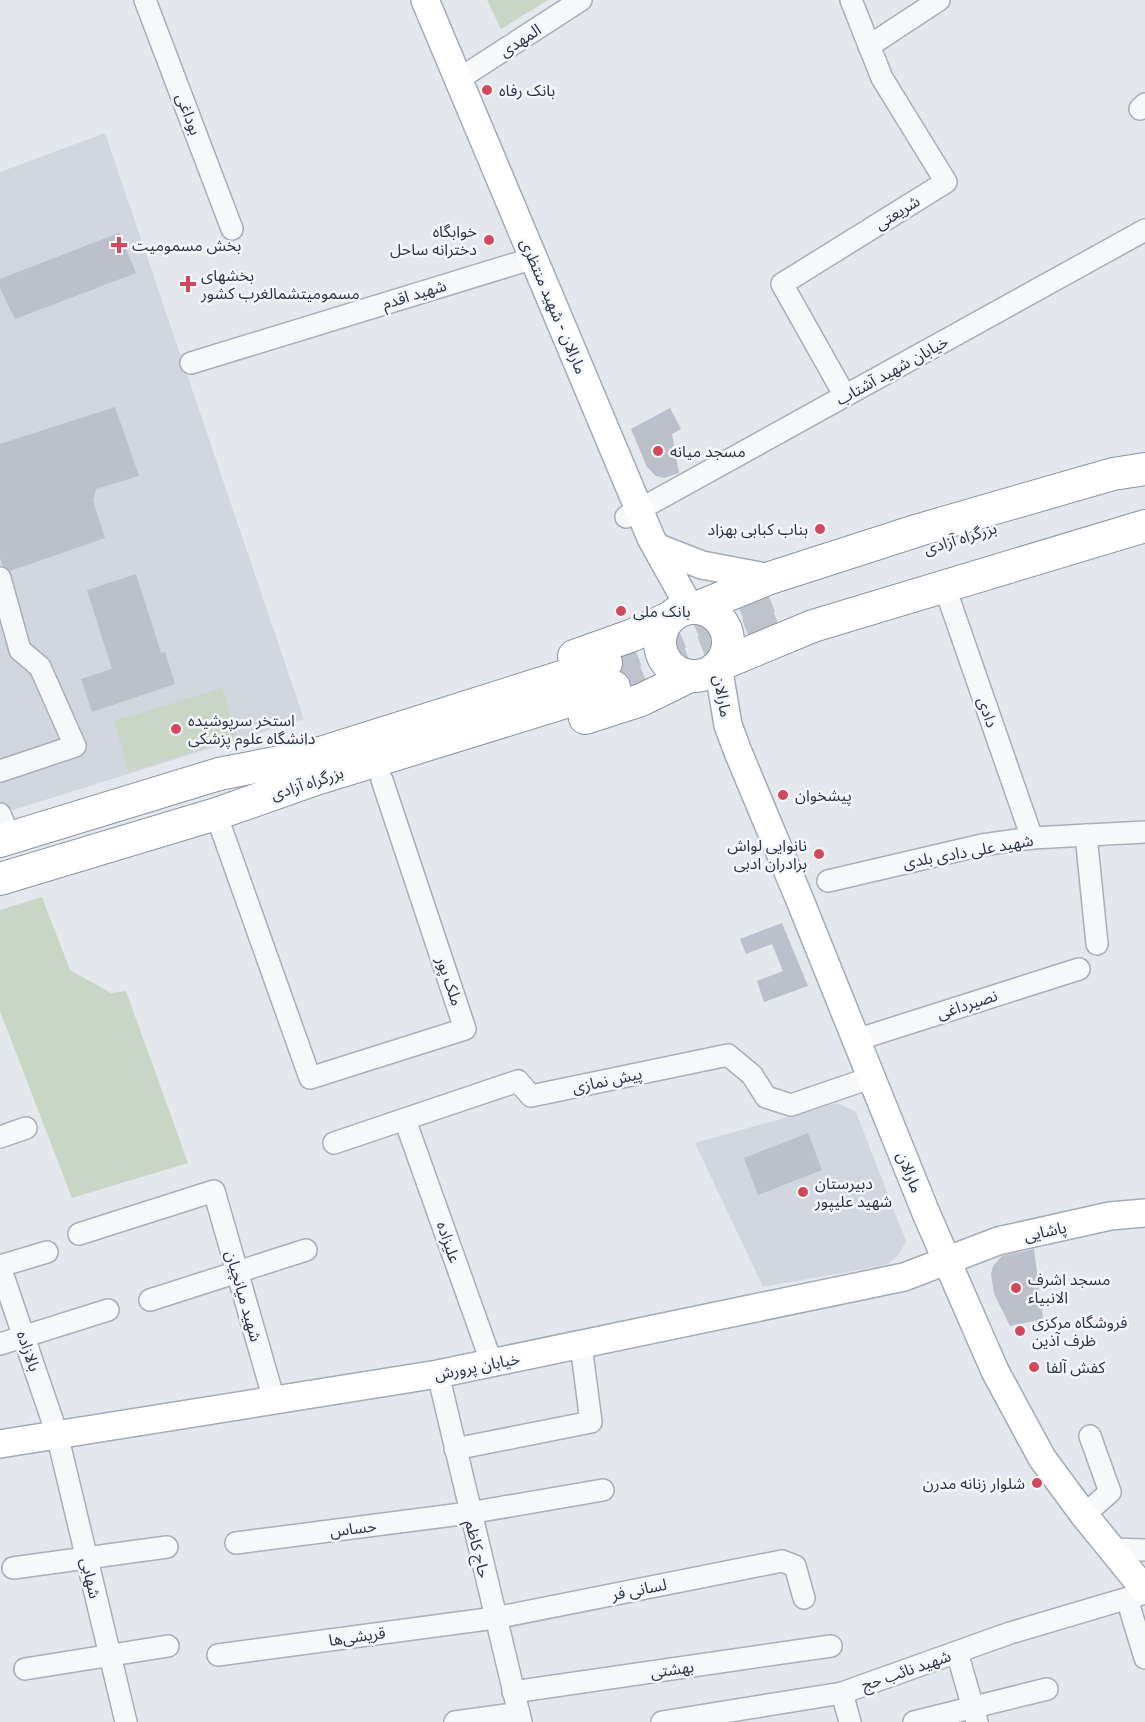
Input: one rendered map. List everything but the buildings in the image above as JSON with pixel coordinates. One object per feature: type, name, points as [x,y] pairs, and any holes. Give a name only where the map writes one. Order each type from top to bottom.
[{"type":"highway","points":[[777,597],[919,530],[1113,474],[1144,471]]},
{"type":"highway","name":"بزرگراه آزادی","points":[[219,774],[299,742],[417,707],[633,635],[685,611],[738,592],[777,597],[905,578],[1145,506]]},
{"type":"highway","points":[[216,814],[310,801],[553,729],[641,700],[813,626],[1145,526]]},
{"type":"highway","points":[[738,592],[732,610],[736,629],[743,639],[760,649]]},
{"type":"highway","points":[[685,611],[714,614],[726,629],[728,648],[706,671],[672,668],[662,652],[661,633],[685,611]]},
{"type":"highway","points":[[633,635],[649,644],[658,659],[662,677],[659,691]]},
{"type":"highway","name":"بزرگراه آزادی","points":[[0,879],[216,814],[610,675],[311,756],[219,774],[3,831]]},
{"type":"main road","name":"مارالان - شهید منتظری","points":[[425,0],[534,258],[633,514],[656,547],[685,611]]},
{"type":"main road","points":[[656,547],[777,597]]},
{"type":"main road","name":"مارالان","points":[[706,671],[870,1078],[995,1371],[1042,1458],[1112,1549],[1139,1594]]},
{"type":"main road","name":"پاشایی","points":[[948,1260],[998,1241],[1110,1216],[1145,1213]]},
{"type":"main road","name":"خیابان پرورش","points":[[0,1443],[492,1364],[904,1277],[948,1260]]},
{"type":"street","name":"بوداغی","points":[[145,0],[232,229]]},
{"type":"street","name":"المهدی","points":[[459,79],[581,0]]},
{"type":"street","name":"شریعتی","points":[[845,396],[782,284],[946,182],[882,78],[851,0]]},
{"type":"street","points":[[869,46],[939,0]]},
{"type":"street","name":"خیابان شهید آشتاب","points":[[633,514],[1145,230]]},
{"type":"street","name":"شهید اقدم","points":[[191,363],[534,258]]},
{"type":"street","points":[[0,578],[20,650],[40,667],[75,746],[0,771]]},
{"type":"street","name":"دادی","points":[[944,585],[1032,838]]},
{"type":"street","name":"ملک پور","points":[[216,814],[310,1078],[465,1029],[382,780]]},
{"type":"street","name":"شهید علی دادی بلدی","points":[[828,881],[982,845],[1032,838],[1145,832]]},
{"type":"street","points":[[1086,835],[1098,944]]},
{"type":"street","name":"نصیرداغی","points":[[855,1040],[1079,969]]},
{"type":"street","name":"پیش نمازی","points":[[334,1143],[518,1081],[531,1096],[728,1055],[752,1075],[766,1097],[791,1105],[870,1078]]},
{"type":"street","name":"علیزاده","points":[[405,1120],[492,1364]]},
{"type":"street","points":[[0,1137],[26,1128]]},
{"type":"street","name":"شهید میانچیان","points":[[79,1234],[214,1191],[274,1400]]},
{"type":"street","points":[[150,1300],[306,1250]]},
{"type":"street","points":[[0,1267],[47,1252]]},
{"type":"street","name":"بالازاده","points":[[0,1267],[5,1296],[24,1336],[57,1434]]},
{"type":"street","points":[[0,1344],[108,1310]]},
{"type":"street","points":[[455,1449],[591,1422],[581,1345]]},
{"type":"street","name":"حاج کاظم","points":[[438,1374],[469,1513],[520,1718]]},
{"type":"street","name":"شهابی","points":[[57,1434],[126,1722]]},
{"type":"street","points":[[1084,1515],[1110,1492],[1090,1437]]},
{"type":"street","name":"حساس","points":[[236,1543],[469,1513],[603,1490]]},
{"type":"street","points":[[13,1568],[87,1560],[167,1547]]},
{"type":"street","points":[[1112,1549],[1145,1550]]},
{"type":"street","name":"لسانی فر","points":[[495,1618],[782,1561],[795,1566],[804,1598]]},
{"type":"street","points":[[1139,1594],[1145,1659]]},
{"type":"street","name":"شهید نائب حج","points":[[662,1722],[842,1693],[957,1652],[1139,1594]]},
{"type":"street","name":"قریشی‌ها","points":[[219,1655],[495,1618]]},
{"type":"street","points":[[25,1668],[168,1646]]},
{"type":"street","name":"بهشتی","points":[[513,1692],[831,1646]]},
{"type":"street","points":[[957,1652],[975,1715]]},
{"type":"street","points":[[914,1722],[975,1715],[1047,1689]]},
{"type":"street","points":[[842,1693],[850,1722]]},
{"type":"street","points":[[455,1722],[520,1718]]},
{"type":"shaded area","points":[[105,133],[304,719],[0,814],[0,172]]},
{"type":"shaded area","name":"دبیرستان شهید علیپور","points":[[837,1103],[856,1112],[906,1241],[898,1256],[886,1265],[763,1287],[695,1143]]},
{"type":"green space","points":[[487,0],[548,0],[501,29]]},
{"type":"green space","name":"استخر سرپوشیده دانشگاه علوم پزشکی","points":[[222,688],[238,738],[129,772],[114,721]]},
{"type":"green space","points":[[42,897],[70,970],[111,993],[126,991],[188,1163],[72,1198],[0,1011],[0,910]]},
{"type":"tunnel","points":[[606,663],[775,594]]},
{"type":"tunnel","points":[[614,687],[786,619]]},
{"type":"place","name":"بانک رفاه","points":[[487,90]]},
{"type":"place","name":"خوابگاه دخترانه ساحل","points":[[489,240]]},
{"type":"place","name":"بخش مسمومیت","points":[[119,245]]},
{"type":"place","name":"بخشهای مسمومیتشمالغرب کشور","points":[[188,284]]},
{"type":"place","name":"مسجد میانه","points":[[658,451]]},
{"type":"place","name":"بناب کبابی بهزاد","points":[[820,529]]},
{"type":"place","name":"بانک ملی","points":[[621,611]]},
{"type":"place","name":"استخر سرپوشیده دانشگاه علوم پزشکی","points":[[176,729]]},
{"type":"place","name":"پیشخوان","points":[[783,795]]},
{"type":"place","name":"نانوایی لواش برادران ادبی","points":[[819,854]]},
{"type":"place","name":"دبیرستان شهید علیپور","points":[[803,1192]]},
{"type":"place","name":"مسجد اشرف الانبیاء","points":[[1016,1288]]},
{"type":"place","name":"فروشگاه مرکزی ظرف آذین","points":[[1020,1331]]},
{"type":"place","name":"کفش آلفا","points":[[1034,1367]]},
{"type":"place","name":"شلوار زنانه مدرن","points":[[1037,1483]]}]
